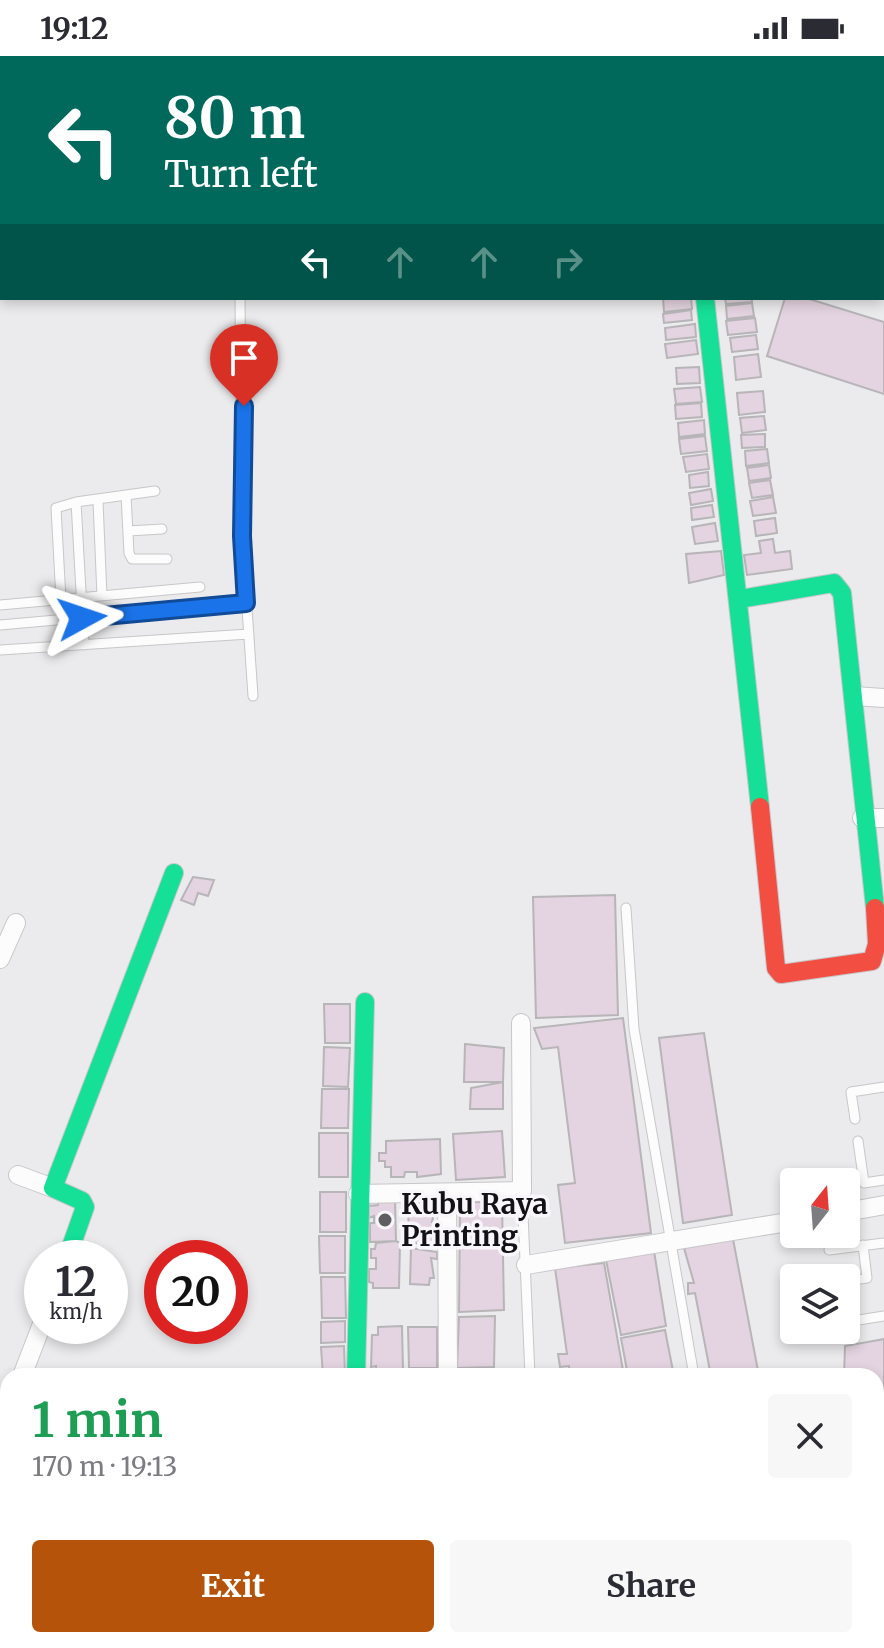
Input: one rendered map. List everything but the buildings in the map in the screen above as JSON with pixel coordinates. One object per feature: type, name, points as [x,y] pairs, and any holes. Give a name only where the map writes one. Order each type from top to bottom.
[{"type":"street","points":[[705,300],[740,599],[778,973],[872,961],[876,952],[879,916],[862,818],[854,696],[839,587],[834,583],[740,599]]},
{"type":"street","points":[[854,696],[884,698]]},
{"type":"street","points":[[862,818],[884,818]]},
{"type":"street","points":[[53,1188],[174,873]]},
{"type":"street","points":[[0,959],[16,923]]},
{"type":"street","points":[[356,1368],[365,1002]]},
{"type":"street","points":[[358,1194],[522,1191],[521,1023]]},
{"type":"street","points":[[18,1175],[82,1201],[85,1207],[73,1240]]},
{"type":"street","points":[[447,1193],[448,1368]]},
{"type":"street","points":[[860,1209],[884,1205]]},
{"type":"street","points":[[526,1265],[780,1223]]},
{"type":"street","points":[[25,1368],[34,1344]]},
{"type":"lane","points":[[240,300],[242,536],[253,696]]},
{"type":"lane","points":[[61,600],[56,508],[76,502],[155,491]]},
{"type":"lane","points":[[126,495],[132,559],[167,559]]},
{"type":"lane","points":[[98,501],[102,596]]},
{"type":"lane","points":[[76,502],[84,645]]},
{"type":"lane","points":[[128,531],[162,529]]},
{"type":"lane","points":[[0,605],[200,587]]},
{"type":"lane","points":[[0,625],[246,603]]},
{"type":"lane","points":[[0,650],[249,634]]},
{"type":"lane","points":[[626,908],[634,1029],[693,1368]]},
{"type":"lane","points":[[855,1119],[851,1092],[884,1087]]},
{"type":"lane","points":[[858,1141],[864,1183],[884,1180]]},
{"type":"lane","points":[[522,1191],[530,1368]]},
{"type":"lane","points":[[829,1250],[884,1243]]},
{"type":"lane","points":[[860,1279],[867,1278],[863,1245]]},
{"type":"lane","points":[[860,1320],[884,1316]]},
{"type":"traffic: fast","points":[[705,300],[760,807]]},
{"type":"traffic: fast","points":[[740,599],[834,583],[842,593],[875,908]]},
{"type":"traffic: fast","points":[[73,1240],[85,1207],[82,1201],[53,1188],[174,873]]},
{"type":"traffic: fast","points":[[356,1368],[365,1002]]},
{"type":"traffic: jam","points":[[760,807],[776,968],[781,974],[872,961],[877,944],[875,908]]},
{"type":"place","name":"Kubu Raya Printing","points":[[385,1220]]},
{"type":"route","points":[[82,618],[246,603],[242,536],[244,406]]}]
